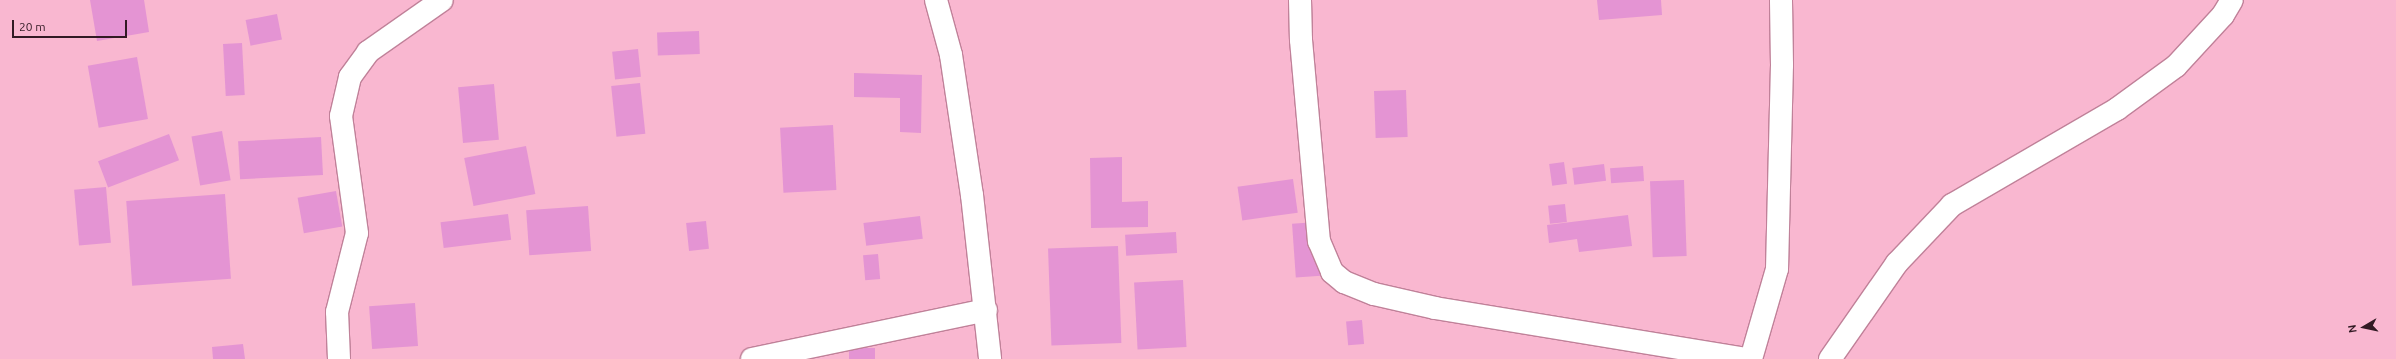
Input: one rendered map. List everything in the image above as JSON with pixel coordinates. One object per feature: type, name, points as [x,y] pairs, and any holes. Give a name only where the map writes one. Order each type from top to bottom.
[{"type":"street","points":[[339,359],[337,312],[357,233],[341,116],[350,77],[368,52],[442,0]]},
{"type":"street","points":[[936,0],[951,55],[986,310],[990,359]]},
{"type":"street","points":[[1300,0],[1301,40],[1319,241],[1332,272],[1344,282],[1374,294],[1435,308],[1746,359]]},
{"type":"street","points":[[1751,359],[1777,269],[1782,65],[1780,0]]},
{"type":"street","points":[[1830,359],[1897,263],[1952,205],[2116,109],[2176,66],[2223,15],[2232,0]]},
{"type":"street","points":[[752,359],[986,310]]},
{"type":"building","points":[[90,0],[144,0],[149,32],[97,41]]},
{"type":"building","points":[[1597,0],[1661,0],[1662,15],[1599,20]]},
{"type":"building","points":[[277,14],[282,40],[251,46],[246,20]]},
{"type":"building","points":[[699,31],[700,54],[658,55],[657,32]]},
{"type":"building","points":[[242,43],[245,95],[226,96],[223,44]]},
{"type":"building","points":[[638,49],[641,77],[615,80],[612,52]]},
{"type":"building","points":[[137,57],[148,119],[99,128],[88,66]]},
{"type":"building","points":[[854,73],[922,75],[921,133],[900,132],[900,98],[854,97]]},
{"type":"building","points":[[640,83],[645,134],[616,137],[611,86]]},
{"type":"building","points":[[494,84],[499,140],[463,143],[458,87]]},
{"type":"building","points":[[1406,90],[1408,137],[1376,138],[1374,91]]},
{"type":"building","points":[[833,125],[836,190],[783,193],[780,128]]},
{"type":"building","points":[[222,131],[231,180],[200,186],[191,136]]},
{"type":"building","points":[[169,134],[179,160],[108,187],[98,161]]},
{"type":"building","points":[[321,137],[323,175],[240,179],[238,141]]},
{"type":"building","points":[[526,146],[535,194],[474,206],[464,158]]},
{"type":"building","points":[[1122,157],[1122,202],[1148,201],[1148,227],[1091,228],[1090,158]]},
{"type":"building","points":[[1564,162],[1567,184],[1552,186],[1549,164]]},
{"type":"building","points":[[1604,164],[1606,181],[1574,185],[1572,168]]},
{"type":"building","points":[[1643,166],[1644,181],[1611,183],[1610,168]]},
{"type":"building","points":[[1293,179],[1298,213],[1242,220],[1238,187]]},
{"type":"building","points":[[1684,180],[1687,256],[1653,257],[1650,181]]},
{"type":"building","points":[[106,187],[111,243],[79,246],[74,190]]},
{"type":"building","points":[[336,191],[342,226],[304,233],[298,198]]},
{"type":"building","points":[[225,194],[231,279],[132,286],[126,201]]},
{"type":"building","points":[[1565,204],[1567,222],[1550,224],[1548,206]]},
{"type":"building","points":[[588,206],[591,251],[529,255],[526,210]]},
{"type":"building","points":[[508,214],[511,240],[444,248],[441,222]]},
{"type":"building","points":[[1628,215],[1632,246],[1579,252],[1577,239],[1549,243],[1547,225]]},
{"type":"building","points":[[920,216],[923,239],[866,246],[863,223]]},
{"type":"building","points":[[706,221],[709,249],[689,251],[686,223]]},
{"type":"building","points":[[1317,222],[1321,276],[1296,278],[1292,224]]},
{"type":"building","points":[[1176,232],[1177,253],[1126,256],[1125,235]]},
{"type":"building","points":[[1118,246],[1121,343],[1051,345],[1048,248]]},
{"type":"building","points":[[878,254],[880,279],[865,280],[863,255]]},
{"type":"building","points":[[1183,280],[1187,347],[1138,349],[1134,283]]},
{"type":"building","points":[[415,303],[418,346],[372,349],[369,306]]},
{"type":"building","points":[[1362,320],[1364,344],[1348,345],[1346,321]]},
{"type":"building","points":[[243,344],[245,359],[213,359],[212,347]]},
{"type":"building","points":[[849,348],[875,348],[875,359],[849,359]]}]
